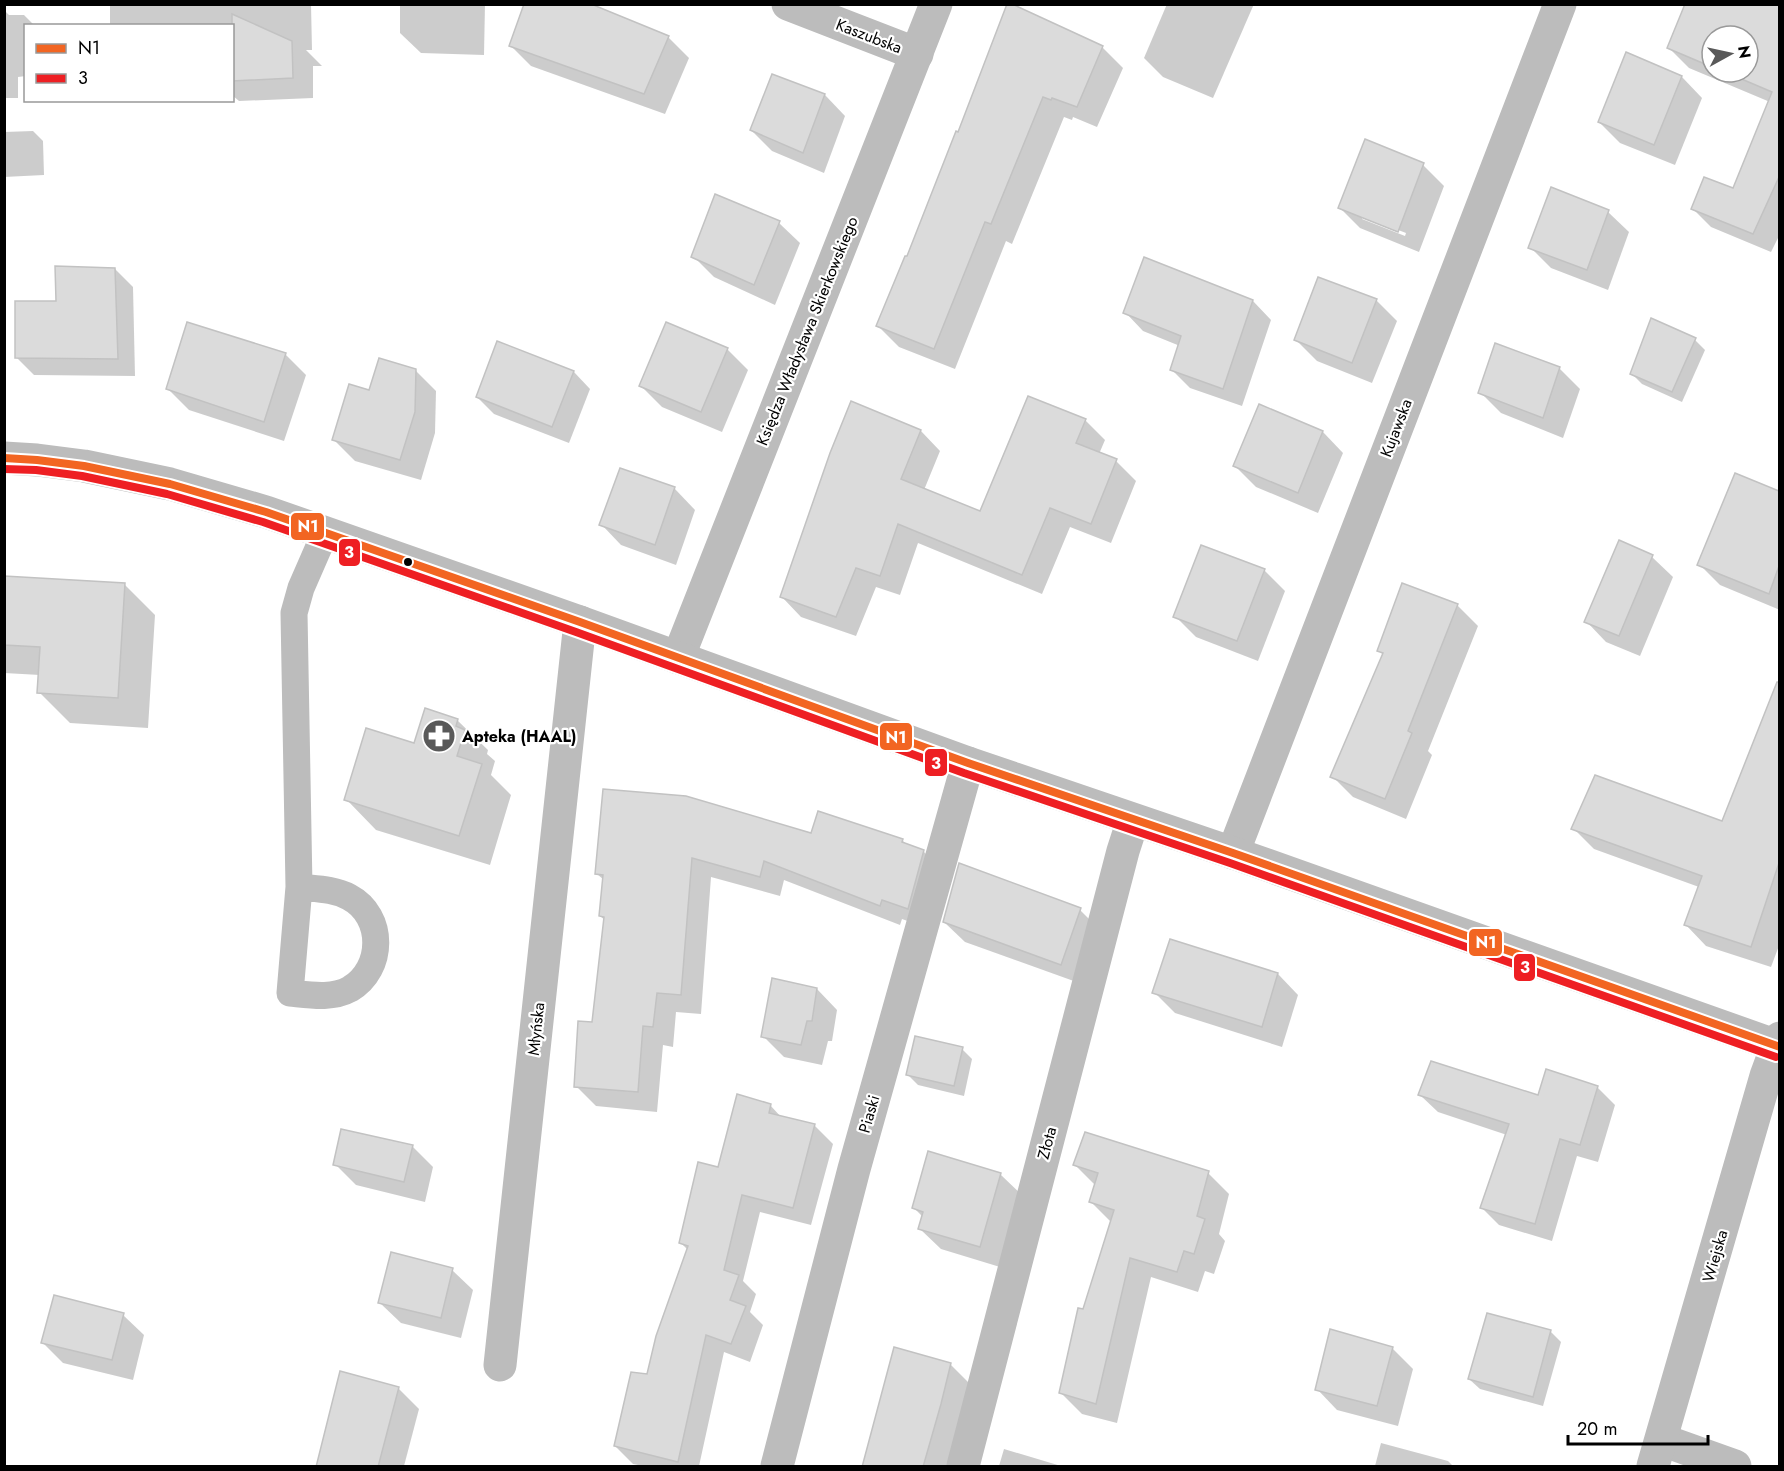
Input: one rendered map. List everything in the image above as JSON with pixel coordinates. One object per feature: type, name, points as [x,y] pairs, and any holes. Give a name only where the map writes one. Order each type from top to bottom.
[{"type":"street","name":"Kaszubska","points":[[788,4],[916,54]]},
{"type":"street","name":"Księdza Władysława Skierkowskiego","points":[[678,658],[936,4]]},
{"type":"street","name":"Kujawska","points":[[1233,853],[1560,4]]},
{"type":"street","points":[[4,458],[84,466],[170,484],[266,512],[580,622],[968,763],[1233,853],[1778,1044]]},
{"type":"street","name":"Młyńska","points":[[500,1365],[580,622]]},
{"type":"street","name":"Piaski","points":[[777,1467],[854,1169],[968,763]]},
{"type":"street","name":"Złota","points":[[963,1467],[1133,820]]},
{"type":"street","name":"Wiejska","points":[[1657,1453],[1766,1076],[1778,1044]]},
{"type":"street","points":[[1657,1453],[1735,1467]]},
{"type":"lane","points":[[299,887],[294,613],[301,588],[325,533]]},
{"type":"building","points":[[524,4],[591,4],[669,36],[644,94],[509,46]]},
{"type":"building","points":[[1007,4],[1012,4],[1103,46],[1077,107],[1043,97],[991,224],[985,222],[934,349],[876,326],[905,256],[907,256],[956,131],[958,132]]},
{"type":"building","points":[[1685,4],[1779,4],[1779,177],[1753,234],[1691,209],[1704,177],[1733,188],[1772,92],[1753,84],[1760,84],[1760,24],[1700,24],[1700,62],[1667,48]]},
{"type":"building","points":[[232,14],[292,41],[293,78],[234,81],[234,24],[232,24]]},
{"type":"building","points":[[1626,52],[1682,76],[1654,145],[1598,122]]},
{"type":"building","points":[[772,74],[825,94],[803,153],[750,130]]},
{"type":"building","points":[[1365,139],[1424,163],[1398,232],[1338,208]]},
{"type":"building","points":[[1551,187],[1609,210],[1587,270],[1528,248]]},
{"type":"building","points":[[715,194],[780,221],[754,285],[691,257]]},
{"type":"building","points":[[1144,257],[1253,300],[1223,389],[1170,370],[1181,336],[1123,313]]},
{"type":"building","points":[[55,266],[115,268],[118,359],[15,358],[15,301],[56,301]]},
{"type":"building","points":[[1318,277],[1377,299],[1352,363],[1294,340]]},
{"type":"building","points":[[1651,318],[1696,338],[1672,392],[1630,374]]},
{"type":"building","points":[[187,322],[286,353],[264,422],[166,389]]},
{"type":"building","points":[[666,322],[728,348],[701,412],[639,386]]},
{"type":"building","points":[[497,341],[574,371],[552,427],[476,397]]},
{"type":"building","points":[[1495,343],[1560,367],[1543,418],[1478,393]]},
{"type":"building","points":[[379,358],[416,369],[415,412],[400,460],[332,440],[349,384],[369,390]]},
{"type":"building","points":[[1028,396],[1086,419],[1076,443],[1117,459],[1091,524],[1050,508],[1022,575],[898,524],[880,576],[856,568],[836,617],[780,597],[830,453],[851,401],[921,430],[901,479],[980,511]]},
{"type":"building","points":[[1259,404],[1323,431],[1298,493],[1233,466]]},
{"type":"building","points":[[620,468],[675,487],[655,545],[599,525]]},
{"type":"building","points":[[1735,473],[1779,491],[1779,566],[1769,594],[1697,565]]},
{"type":"building","points":[[1619,540],[1653,555],[1619,636],[1584,622]]},
{"type":"building","points":[[1201,545],[1265,569],[1237,641],[1173,617]]},
{"type":"building","points":[[4,576],[125,583],[118,698],[37,693],[40,647],[4,645]]},
{"type":"building","points":[[1402,583],[1458,604],[1408,731],[1412,733],[1385,799],[1330,777],[1383,653],[1377,651]]},
{"type":"building","points":[[1777,682],[1779,682],[1779,863],[1751,947],[1684,925],[1702,876],[1571,829],[1595,775],[1722,821]]},
{"type":"building","points":[[425,708],[458,719],[456,726],[465,730],[457,756],[482,764],[459,836],[344,800],[366,728],[414,743]]},
{"type":"building","points":[[603,789],[686,796],[811,833],[818,811],[903,839],[902,842],[924,850],[908,909],[882,900],[880,906],[764,861],[760,877],[692,858],[681,995],[657,993],[653,1027],[643,1026],[638,1092],[574,1087],[578,1021],[592,1022],[604,917],[599,916],[603,875],[595,874]]},
{"type":"building","points":[[959,863],[1081,908],[1061,965],[943,922]]},
{"type":"building","points":[[1170,939],[1278,973],[1262,1027],[1152,993]]},
{"type":"building","points":[[772,978],[817,988],[812,1021],[807,1021],[801,1045],[761,1037]]},
{"type":"building","points":[[915,1036],[963,1047],[954,1086],[906,1075]]},
{"type":"building","points":[[1431,1061],[1538,1095],[1546,1069],[1598,1086],[1580,1145],[1560,1139],[1535,1224],[1480,1208],[1509,1124],[1418,1095]]},
{"type":"building","points":[[737,1094],[771,1104],[769,1113],[815,1124],[793,1208],[742,1195],[724,1270],[739,1275],[730,1300],[746,1306],[731,1344],[706,1335],[678,1462],[614,1446],[631,1372],[647,1374],[656,1336],[688,1246],[679,1243],[698,1162],[718,1167]]},
{"type":"building","points":[[341,1129],[413,1145],[404,1182],[333,1165]]},
{"type":"building","points":[[1085,1132],[1209,1171],[1197,1216],[1205,1219],[1194,1254],[1184,1251],[1177,1272],[1130,1258],[1096,1404],[1059,1393],[1078,1308],[1083,1309],[1114,1210],[1089,1202],[1098,1173],[1073,1165]]},
{"type":"building","points":[[928,1151],[1001,1173],[980,1247],[918,1229],[923,1212],[912,1208]]},
{"type":"building","points":[[391,1252],[453,1268],[441,1318],[378,1303]]},
{"type":"building","points":[[54,1295],[124,1313],[112,1360],[41,1343]]},
{"type":"building","points":[[1487,1313],[1551,1330],[1533,1397],[1468,1379]]},
{"type":"building","points":[[1330,1329],[1393,1347],[1377,1406],[1315,1390]]},
{"type":"building","points":[[894,1347],[951,1363],[941,1404],[923,1467],[862,1467]]},
{"type":"building","points":[[340,1371],[399,1387],[378,1467],[316,1467]]},
{"type":"transit line","name":"N1","points":[[4,458],[84,466],[170,484],[266,512],[580,622],[968,763],[1233,853],[1780,1047]]},
{"type":"transit line","name":"3","points":[[4,469],[36,470],[82,476],[167,494],[263,522],[576,632],[964,773],[1230,863],[1776,1057]]},
{"type":"place","name":"Apteka (HAAL)","points":[[439,736]]}]
